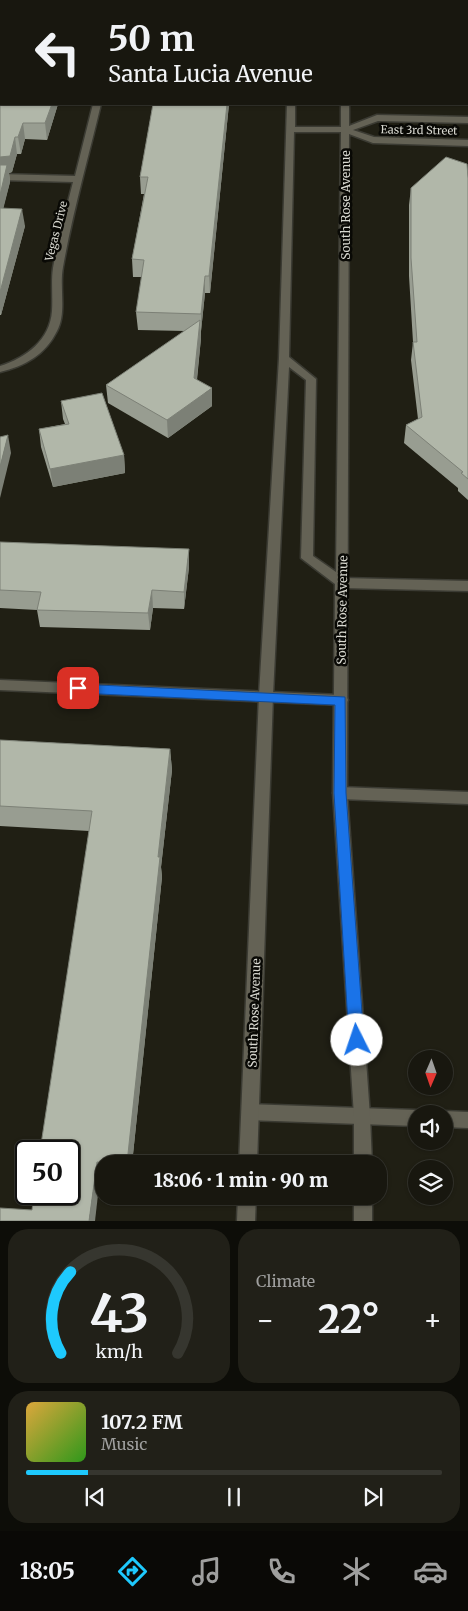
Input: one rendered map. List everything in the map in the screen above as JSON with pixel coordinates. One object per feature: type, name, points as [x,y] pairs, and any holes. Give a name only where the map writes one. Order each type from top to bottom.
[{"type":"main road","name":"Vegas Drive","points":[[0,369],[30,357],[44,345],[55,327],[58,270],[97,105]]},
{"type":"main road","name":"South Rose Avenue","points":[[248,1155],[266,695],[284,358],[291,105]]},
{"type":"main road","name":"South Rose Avenue","points":[[345,105],[340,793],[362,1116],[362,1155]]},
{"type":"main road","name":"East 3rd Street","points":[[345,130],[377,118],[468,120]]},
{"type":"main road","points":[[289,129],[345,130]]},
{"type":"main road","name":"East 3rd Street","points":[[345,130],[373,140],[468,142]]},
{"type":"main road","points":[[0,177],[80,179]]},
{"type":"main road","points":[[284,358],[311,380],[307,558],[343,583],[468,586]]},
{"type":"main road","points":[[0,685],[266,695],[341,700]]},
{"type":"main road","points":[[340,793],[468,798]]},
{"type":"main road","points":[[250,1112],[408,1118]]},
{"type":"main road","points":[[453,1119],[468,1120]]},
{"type":"main road","points":[[246,1221],[247,1205]]},
{"type":"main road","points":[[363,1205],[364,1221]]},
{"type":"building","points":[[0,105],[52,105],[45,123],[23,123],[18,137],[15,137],[10,156],[0,157]]},
{"type":"building","points":[[153,105],[227,105],[209,276],[205,276],[201,314],[136,312],[144,260],[132,259],[148,177],[140,177]]},
{"type":"building","points":[[446,157],[467,164],[468,178],[468,479],[461,473],[463,472],[406,425],[422,417],[413,342],[417,342],[411,258],[411,188]]},
{"type":"building","points":[[0,165],[7,165],[0,195]]},
{"type":"building","points":[[0,208],[22,209],[0,292]]},
{"type":"building","points":[[200,320],[194,378],[212,388],[167,420],[106,385]]},
{"type":"building","points":[[102,393],[124,455],[50,469],[39,429],[69,424],[61,401]]},
{"type":"building","points":[[8,435],[0,467],[0,437]]},
{"type":"building","points":[[0,542],[189,549],[184,592],[152,590],[148,613],[37,610],[41,592],[0,590]]},
{"type":"building","points":[[0,740],[170,749],[128,1155],[95,1155],[95,1177],[89,1221],[0,1221],[0,1208],[32,1210],[33,1205],[80,1205],[80,1140],[42,1140],[92,811],[0,806]]},
{"type":"route","points":[[78,688],[266,695],[341,700],[340,793],[357,1040]]}]
